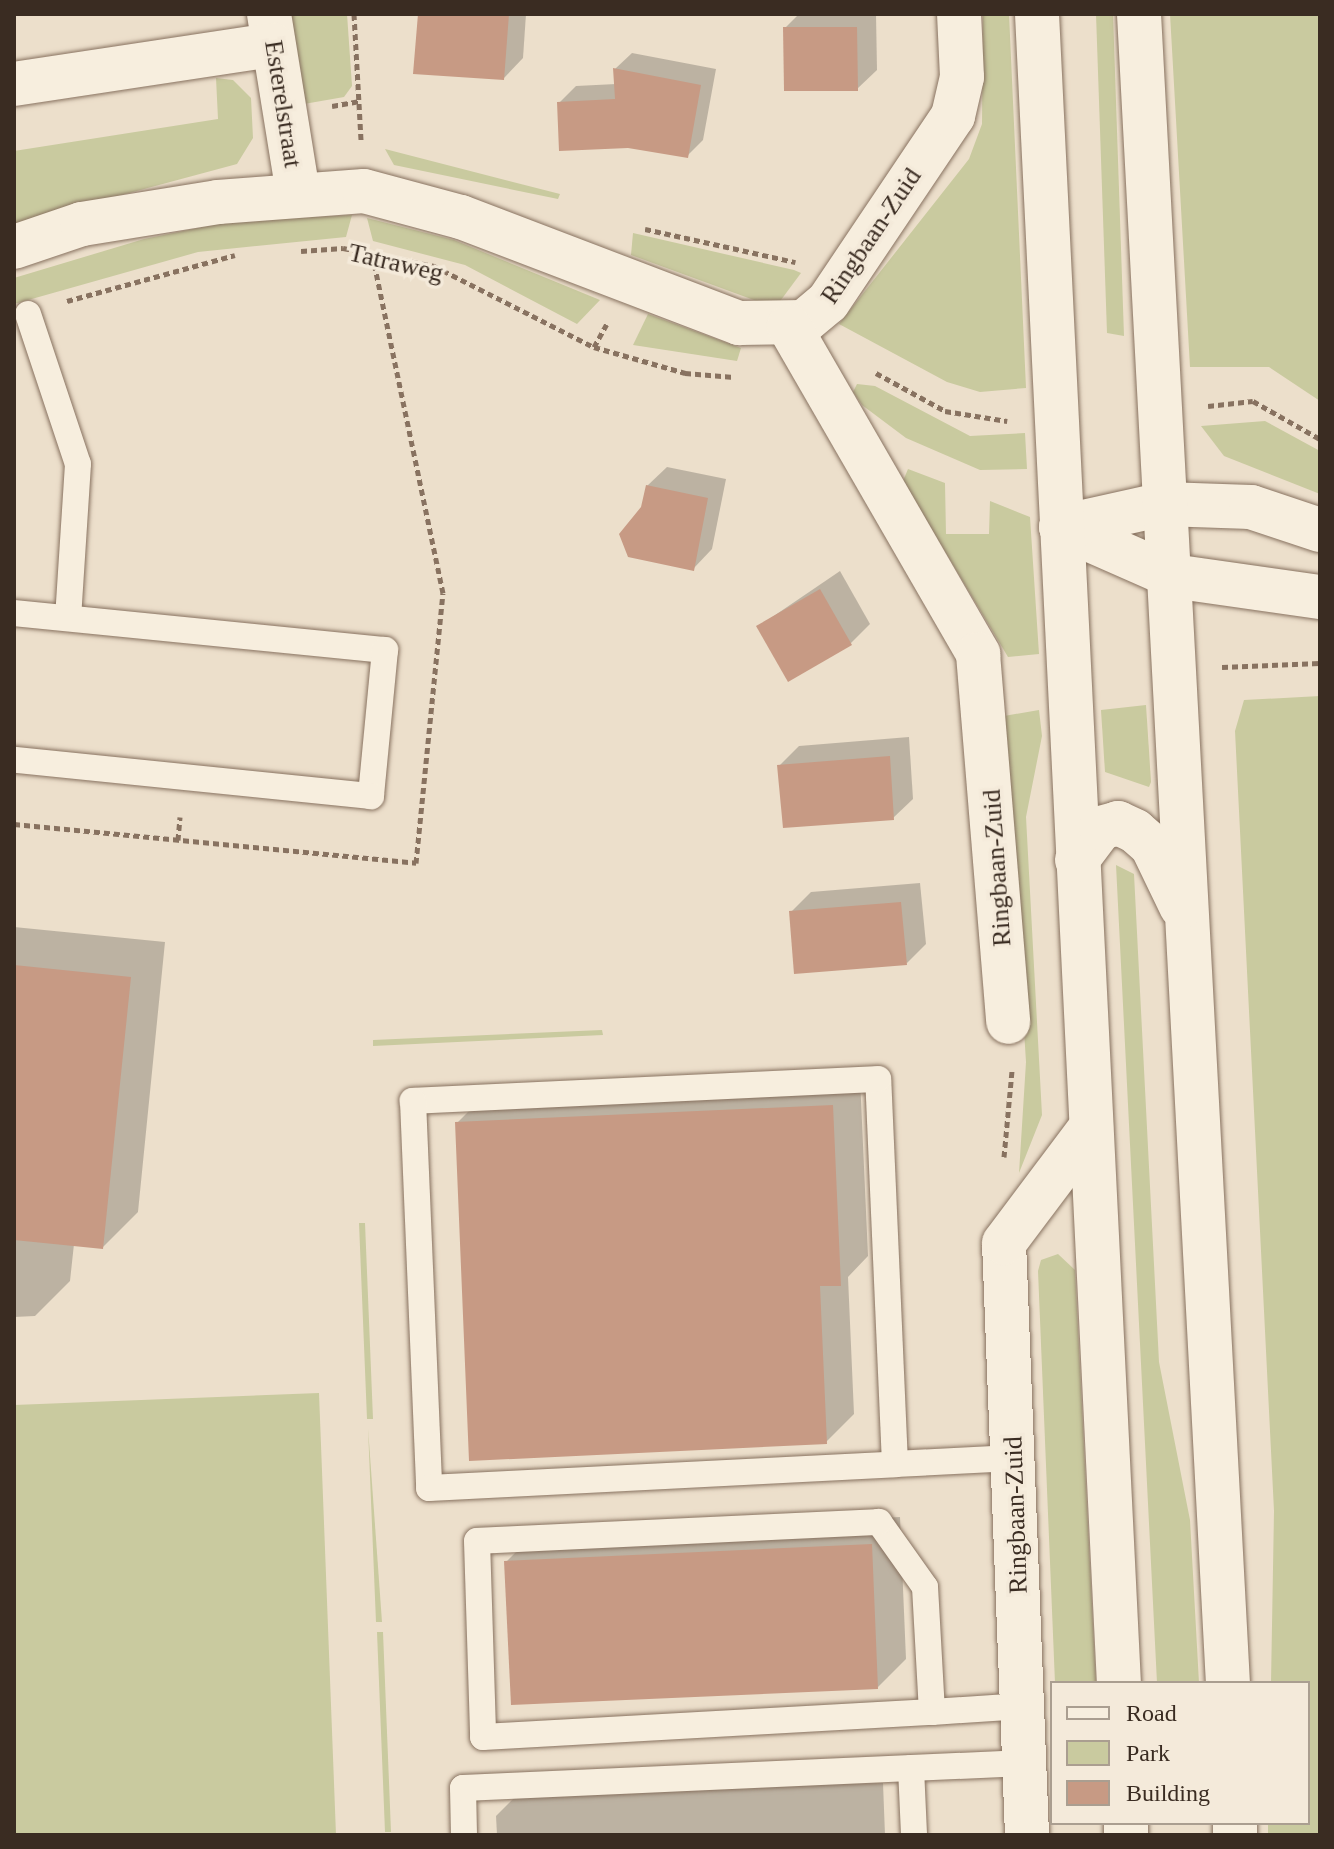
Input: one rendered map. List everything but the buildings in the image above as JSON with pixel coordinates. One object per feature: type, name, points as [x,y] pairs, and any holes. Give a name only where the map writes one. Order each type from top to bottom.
[{"type":"street","name":"Ringbaan-Zuid","points":[[959,14],[962,77],[953,116],[816,316],[789,326],[815,374],[953,599],[978,654],[1008,1022]]},
{"type":"street","points":[[1037,14],[1119,1681]]},
{"type":"street","points":[[1139,14],[1164,504],[1172,576],[1228,1681]]},
{"type":"street","points":[[14,84],[271,30]]},
{"type":"street","name":"Esterelstraat","points":[[271,30],[298,194]]},
{"type":"street","points":[[14,247],[82,224],[298,194],[364,191],[461,217],[739,323],[789,326]]},
{"type":"street","points":[[1061,527],[1164,504],[1251,507],[1320,530]]},
{"type":"street","points":[[1061,527],[1172,576],[1320,597]]},
{"type":"street","points":[[1077,860],[1101,828],[1118,823],[1135,831],[1172,882],[1188,924]]},
{"type":"street","points":[[1004,1243],[1091,1127]]},
{"type":"street","name":"Ringbaan-Zuid","points":[[1004,1243],[1027,1835]]},
{"type":"lane","points":[[28,314],[78,464],[68,618]]},
{"type":"lane","points":[[14,613],[385,650],[371,796],[14,760]]},
{"type":"lane","points":[[895,1464],[878,1079],[413,1101],[429,1488],[1013,1458]]},
{"type":"lane","points":[[932,1712],[925,1587],[879,1522],[477,1541],[483,1737],[932,1712],[1023,1706]]},
{"type":"lane","points":[[464,1835],[463,1788],[1024,1763]]},
{"type":"lane","points":[[911,1768],[914,1835]]},
{"type":"path","points":[[354,14],[364,191]]},
{"type":"path","points":[[638,228],[846,273]]},
{"type":"path","name":"Tatraweg","points":[[282,252],[343,248],[434,266],[594,347],[685,373],[815,374]]},
{"type":"path","points":[[28,314],[251,254]]},
{"type":"path","points":[[1159,410],[1253,401],[1320,439]]},
{"type":"path","points":[[1004,1243],[1008,1022]]},
{"type":"green space","points":[[291,14],[347,14],[352,86],[344,97],[304,104]]},
{"type":"green space","points":[[983,14],[1009,14],[1026,388],[980,392],[947,382],[839,324],[969,159],[982,124]]},
{"type":"green space","points":[[1096,14],[1113,14],[1124,336],[1107,333]]},
{"type":"green space","points":[[1170,14],[1320,14],[1320,401],[1269,367],[1190,367]]},
{"type":"green space","points":[[216,78],[233,80],[251,98],[253,138],[237,164],[14,224],[14,151],[218,119]]},
{"type":"green space","points":[[385,149],[560,194],[558,199],[394,165]]},
{"type":"green space","points":[[352,215],[346,237],[198,252],[14,304],[14,278],[144,239],[232,221]]},
{"type":"green space","points":[[367,218],[454,240],[600,300],[577,324],[465,265],[373,241]]},
{"type":"green space","points":[[633,233],[801,273],[778,304],[762,303],[631,255]]},
{"type":"green space","points":[[648,314],[741,348],[737,361],[633,345]]},
{"type":"green space","points":[[857,384],[875,386],[970,436],[1025,433],[1027,469],[980,470],[906,438],[862,405],[853,392]]},
{"type":"green space","points":[[1265,421],[1320,451],[1320,494],[1224,456],[1201,426]]},
{"type":"green space","points":[[908,469],[945,483],[946,534],[989,534],[990,501],[1030,517],[1039,654],[1008,657],[903,481]]},
{"type":"green space","points":[[1320,696],[1320,1835],[1268,1835],[1268,1825],[1310,1825],[1310,1681],[1271,1681],[1274,1511],[1235,731],[1244,700]]},
{"type":"green space","points":[[1146,705],[1149,787],[1105,772],[1101,710]]},
{"type":"green space","points":[[1039,710],[1042,736],[1026,817],[1042,1115],[1019,1173],[1026,1062],[1004,716]]},
{"type":"green space","points":[[1116,865],[1134,874],[1159,1362],[1190,1520],[1199,1681],[1157,1681]]},
{"type":"green space","points":[[602,1030],[603,1035],[373,1046],[373,1040]]},
{"type":"green space","points":[[359,1223],[365,1223],[373,1419],[367,1419]]},
{"type":"green space","points":[[1058,1254],[1075,1270],[1096,1681],[1055,1681],[1038,1271],[1041,1260]]},
{"type":"green space","points":[[319,1393],[336,1835],[14,1835],[14,1405]]},
{"type":"green space","points":[[368,1428],[382,1622],[376,1622]]},
{"type":"green space","points":[[377,1632],[383,1632],[391,1832],[385,1832]]}]
